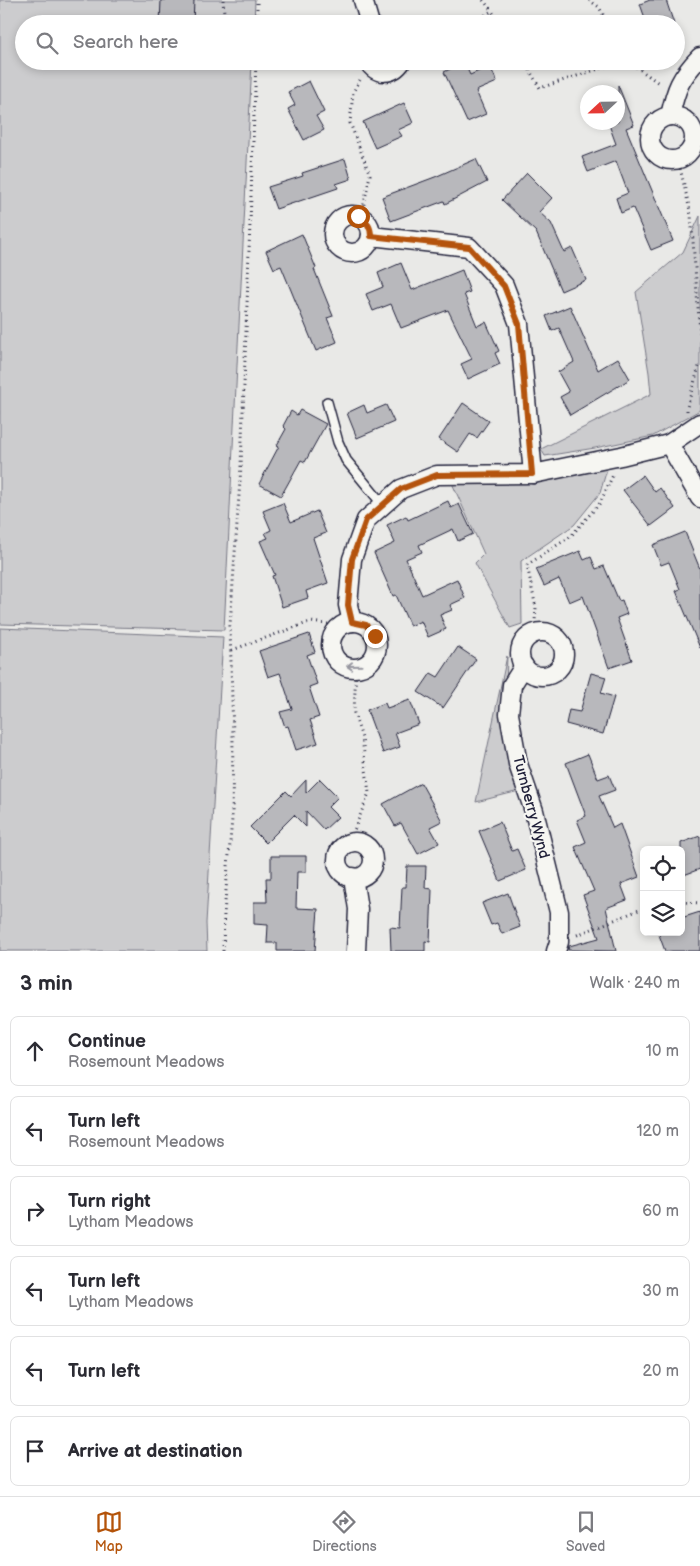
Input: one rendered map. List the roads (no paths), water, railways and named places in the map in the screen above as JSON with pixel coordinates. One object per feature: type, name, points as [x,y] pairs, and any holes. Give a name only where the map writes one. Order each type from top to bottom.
[{"type":"street","points":[[364,0],[368,15]]},
{"type":"street","points":[[670,116],[674,95],[684,74],[700,57]]},
{"type":"street","points":[[377,70],[389,72],[393,70]]},
{"type":"street","points":[[670,116],[684,119],[693,130],[693,144],[690,151],[685,156],[671,160],[658,155],[653,149],[650,135],[652,128],[663,118],[670,116]]},
{"type":"street","points":[[351,215],[361,218],[369,226],[371,236],[365,248],[352,253],[340,249],[335,243],[333,228],[342,217],[351,215]]},
{"type":"street","points":[[371,236],[469,247],[504,286],[519,324],[532,474]]},
{"type":"street","points":[[348,623],[352,559],[366,520],[401,489],[437,475],[532,474],[621,456],[669,444],[696,427]]},
{"type":"street","points":[[669,444],[700,498]]},
{"type":"street","points":[[348,623],[366,625],[375,636],[377,643],[376,650],[369,662],[356,668],[340,663],[335,658],[332,650],[331,642],[337,628],[348,623]]},
{"type":"street","name":"Turnberry Wynd","points":[[524,666],[535,675],[549,675],[555,672],[563,661],[564,654],[559,641],[548,633],[540,633],[534,634],[523,644],[521,652],[524,666],[512,685],[509,714],[518,764],[534,812],[559,912],[558,946]]},
{"type":"street","points":[[360,842],[372,854],[372,866],[369,871],[359,877],[353,877],[343,872],[338,862],[340,850],[349,843],[360,842]]},
{"type":"street","points":[[353,877],[358,909],[356,951]]},
{"type":"lane","points":[[327,402],[338,442],[346,460],[383,504]]}]
